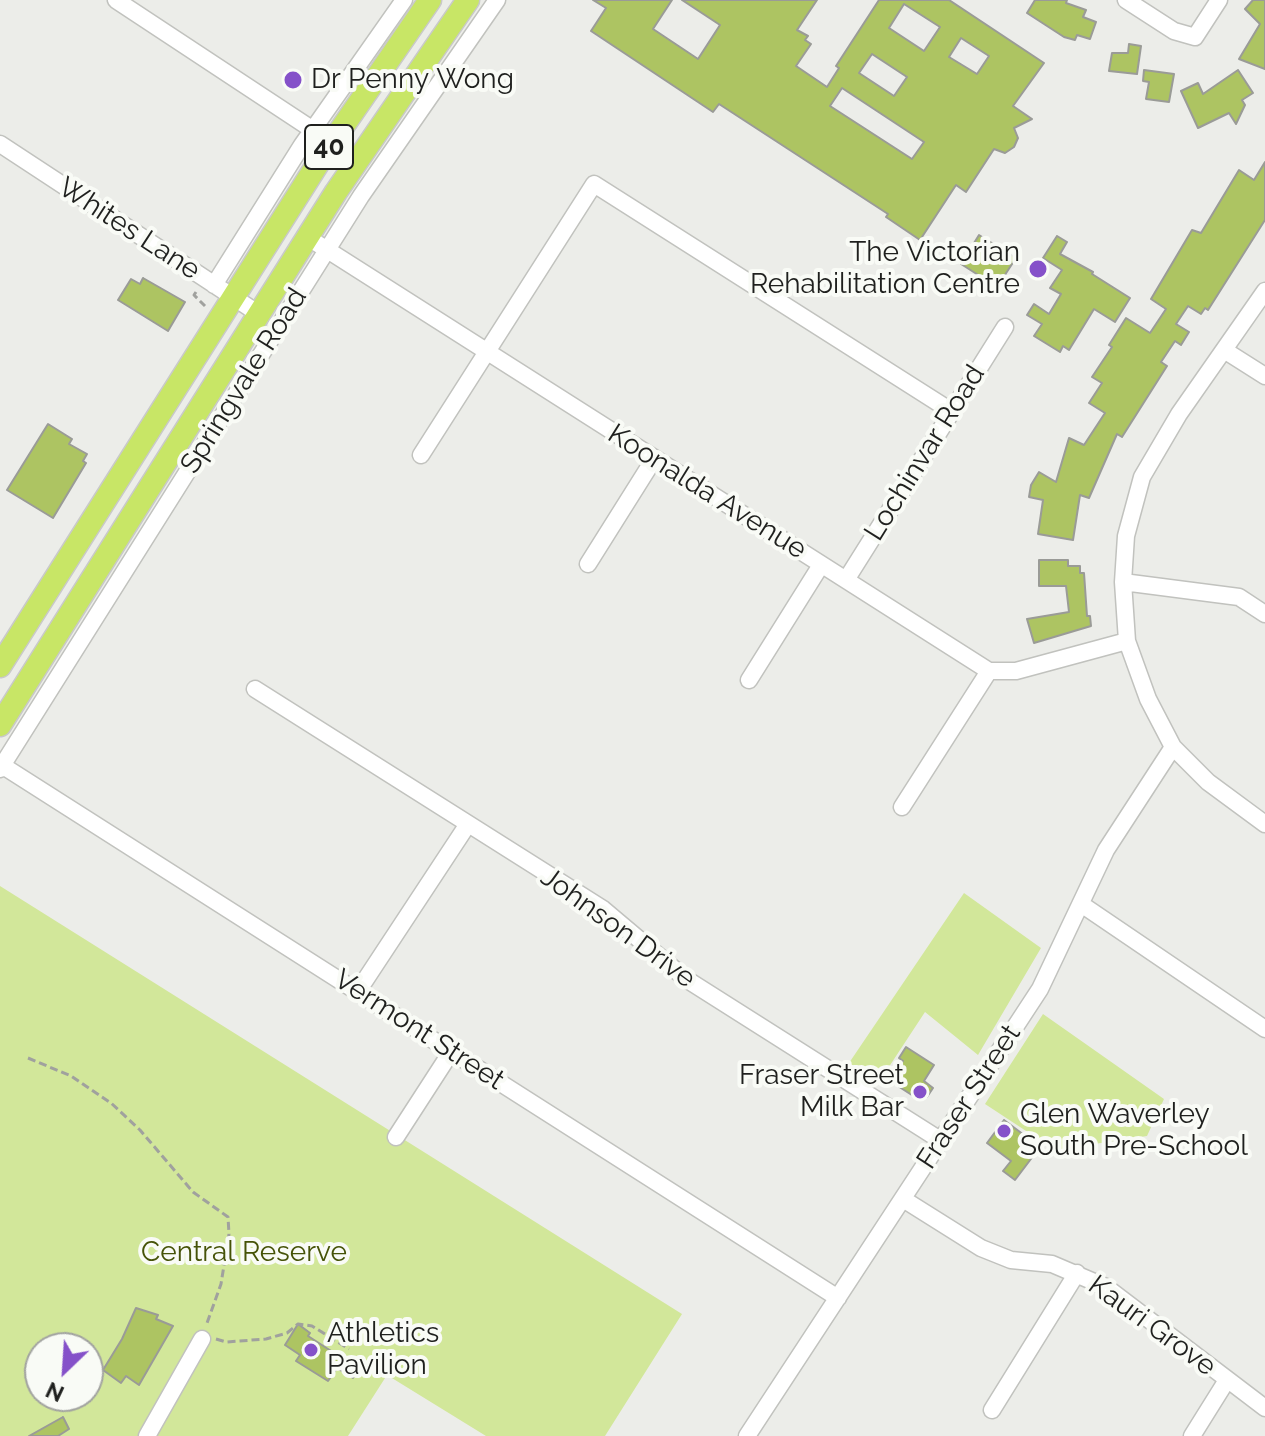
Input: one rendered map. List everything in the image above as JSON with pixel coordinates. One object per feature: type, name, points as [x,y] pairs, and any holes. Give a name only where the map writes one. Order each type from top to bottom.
[{"type":"highway","name":"Springvale Road","points":[[0,666],[324,154],[430,0]]},
{"type":"highway","name":"Springvale Road","points":[[3,715],[307,237],[468,0]]},
{"type":"street","points":[[116,0],[313,130]]},
{"type":"street","points":[[214,285],[313,130],[404,0]]},
{"type":"street","name":"Springvale Road","points":[[1,766],[394,145],[497,0]]},
{"type":"street","points":[[1126,0],[1174,31],[1195,37],[1219,0]]},
{"type":"street","name":"Whites Lane","points":[[0,144],[259,314]]},
{"type":"street","points":[[421,455],[594,184],[951,411]]},
{"type":"street","name":"Koonalda Avenue","points":[[307,237],[989,671]]},
{"type":"street","points":[[1265,291],[1179,414],[1142,477],[1126,536],[1123,582],[1127,641],[1148,699],[1173,747],[1208,782],[1265,824]]},
{"type":"street","name":"Lochinvar Road","points":[[846,580],[1005,327]]},
{"type":"street","points":[[1224,350],[1265,376]]},
{"type":"street","points":[[588,564],[654,459]]},
{"type":"street","points":[[749,680],[821,565]]},
{"type":"street","points":[[1123,582],[1239,597],[1265,614]]},
{"type":"street","points":[[902,807],[989,671],[1016,671],[1127,641]]},
{"type":"street","name":"Johnson Drive","points":[[255,689],[603,909],[686,979],[940,1140]]},
{"type":"street","name":"Fraser Street","points":[[747,1436],[1040,989],[1125,817],[1173,747]]},
{"type":"street","name":"Vermont Street","points":[[1,766],[838,1298]]},
{"type":"street","points":[[358,991],[468,824]]},
{"type":"street","points":[[1081,904],[1265,1029]]},
{"type":"street","points":[[396,1137],[451,1052]]},
{"type":"street","name":"Kauri Grove","points":[[903,1199],[981,1248],[1011,1260],[1052,1264],[1106,1287],[1265,1408]]},
{"type":"street","points":[[992,1410],[1077,1273]]},
{"type":"street","points":[[147,1436],[202,1339]]},
{"type":"street","points":[[1192,1436],[1227,1380]]},
{"type":"path","points":[[28,1058],[71,1076],[105,1098],[140,1130],[193,1192],[228,1217],[230,1227],[221,1284],[202,1339],[226,1342],[266,1339],[287,1333],[298,1324],[312,1326],[349,1349]]},
{"type":"green space","name":"Central Reserve","points":[[0,886],[682,1314],[605,1436],[486,1436],[387,1375],[348,1436],[0,1436]]},
{"type":"green space","points":[[964,893],[1041,948],[978,1055],[925,1012],[879,1082],[849,1063]]},
{"type":"green space","points":[[1043,1014],[1164,1099],[1147,1136],[1055,1150],[985,1104]]},
{"type":"building","points":[[593,0],[672,0],[653,29],[698,59],[720,25],[682,0],[817,0],[797,30],[808,36],[805,40],[811,44],[796,66],[827,87],[839,68],[836,66],[879,0],[949,0],[1044,63],[1013,106],[1032,119],[1014,128],[1018,138],[1014,147],[1005,153],[994,149],[966,192],[956,185],[920,240],[886,217],[888,214],[719,104],[713,112],[591,31],[606,8]],"holes":[[[904,4],[940,27],[924,51],[889,28]],[[961,38],[989,56],[977,74],[949,57]],[[872,54],[907,77],[894,96],[859,73]],[[842,88],[924,142],[912,159],[830,106]]]},
{"type":"building","points":[[1035,0],[1067,0],[1066,3],[1086,10],[1083,17],[1096,22],[1090,39],[1077,35],[1075,40],[1064,37],[1027,13]]},
{"type":"building","points":[[1253,0],[1265,0],[1265,69],[1239,59],[1260,24],[1245,9]]},
{"type":"building","points":[[1129,44],[1141,46],[1137,74],[1109,71],[1112,53],[1128,53]]},
{"type":"building","points":[[1144,70],[1174,74],[1169,102],[1146,99],[1149,82],[1143,81]]},
{"type":"building","points":[[1238,70],[1253,93],[1242,100],[1245,105],[1236,124],[1229,113],[1198,128],[1181,91],[1198,83],[1203,94]]},
{"type":"building","points":[[1265,162],[1265,220],[1208,310],[1205,308],[1201,314],[1188,306],[1176,324],[1189,332],[1181,345],[1175,341],[1161,362],[1167,366],[1122,437],[1117,434],[1089,498],[1080,495],[1073,540],[1038,534],[1043,500],[1029,497],[1031,485],[1039,472],[1056,482],[1069,438],[1084,445],[1105,413],[1089,403],[1102,383],[1092,377],[1112,347],[1109,345],[1126,318],[1150,333],[1166,309],[1151,299],[1192,230],[1201,233],[1239,170],[1254,180]]},
{"type":"building","points":[[979,235],[1016,258],[997,287],[961,264]]},
{"type":"building","points":[[1057,236],[1067,242],[1060,254],[1130,298],[1115,322],[1094,309],[1069,350],[1063,346],[1060,352],[1034,336],[1042,324],[1027,315],[1034,304],[1049,314],[1061,294],[1050,288],[1062,270],[1043,258]]},
{"type":"building","points":[[143,278],[185,302],[168,331],[118,300],[131,279],[140,284]]},
{"type":"building","points":[[48,424],[72,439],[69,444],[87,454],[83,461],[86,463],[53,518],[7,490]]},
{"type":"building","points":[[1039,560],[1068,560],[1068,566],[1080,566],[1080,573],[1084,573],[1087,616],[1090,616],[1091,626],[1034,643],[1027,619],[1069,612],[1066,586],[1039,586]]},
{"type":"building","points":[[906,1047],[934,1065],[924,1081],[933,1088],[927,1097],[918,1099],[890,1081],[903,1061],[899,1058]]},
{"type":"building","points":[[1004,1120],[1040,1147],[1015,1180],[1003,1171],[1011,1161],[987,1143]]},
{"type":"building","points":[[136,1308],[158,1315],[156,1319],[173,1326],[139,1385],[126,1376],[121,1383],[104,1371]]},
{"type":"building","name":"Athletics Pavilion","points":[[298,1324],[310,1333],[308,1336],[359,1369],[353,1378],[337,1368],[328,1381],[296,1361],[300,1355],[285,1345]]},
{"type":"building","points":[[63,1417],[69,1429],[58,1436],[29,1436]]},
{"type":"place","name":"Dr Penny Wong","points":[[293,80]]},
{"type":"place","name":"The Victorian Rehabilitation Centre","points":[[1038,269]]},
{"type":"place","name":"Fraser Street Milk Bar","points":[[920,1092]]},
{"type":"place","name":"Glen Waverley South Pre-School","points":[[1004,1131]]},
{"type":"place","name":"Athletics Pavilion","points":[[311,1350]]}]
